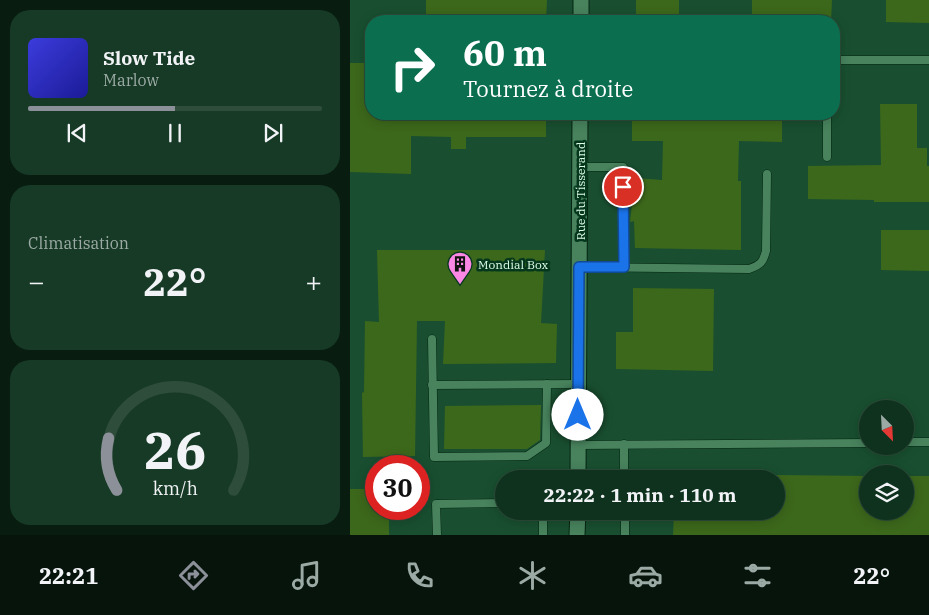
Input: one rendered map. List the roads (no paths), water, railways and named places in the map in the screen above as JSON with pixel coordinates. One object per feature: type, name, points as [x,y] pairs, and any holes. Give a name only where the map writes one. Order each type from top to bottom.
[{"type":"street","points":[[581,0],[581,15]]},
{"type":"street","name":"Rue du Tisserand","points":[[578,470],[580,120]]},
{"type":"street","points":[[577,535],[578,520]]},
{"type":"lane","points":[[840,60],[929,60]]},
{"type":"lane","points":[[827,120],[827,157]]},
{"type":"lane","points":[[580,167],[623,167],[624,267]]},
{"type":"lane","points":[[579,267],[749,268],[758,266],[763,261],[766,250],[767,174]]},
{"type":"lane","points":[[432,339],[434,457],[527,456],[546,443],[547,384]]},
{"type":"lane","points":[[432,385],[578,384]]},
{"type":"lane","points":[[914,442],[929,442]]},
{"type":"lane","points":[[578,445],[859,443]]},
{"type":"lane","points":[[624,444],[624,470]]},
{"type":"lane","points":[[437,535],[436,504],[495,503]]},
{"type":"lane","points":[[543,520],[543,535]]},
{"type":"lane","points":[[625,520],[625,535]]},
{"type":"place","name":"Mondial Box","points":[[460,285]]}]
